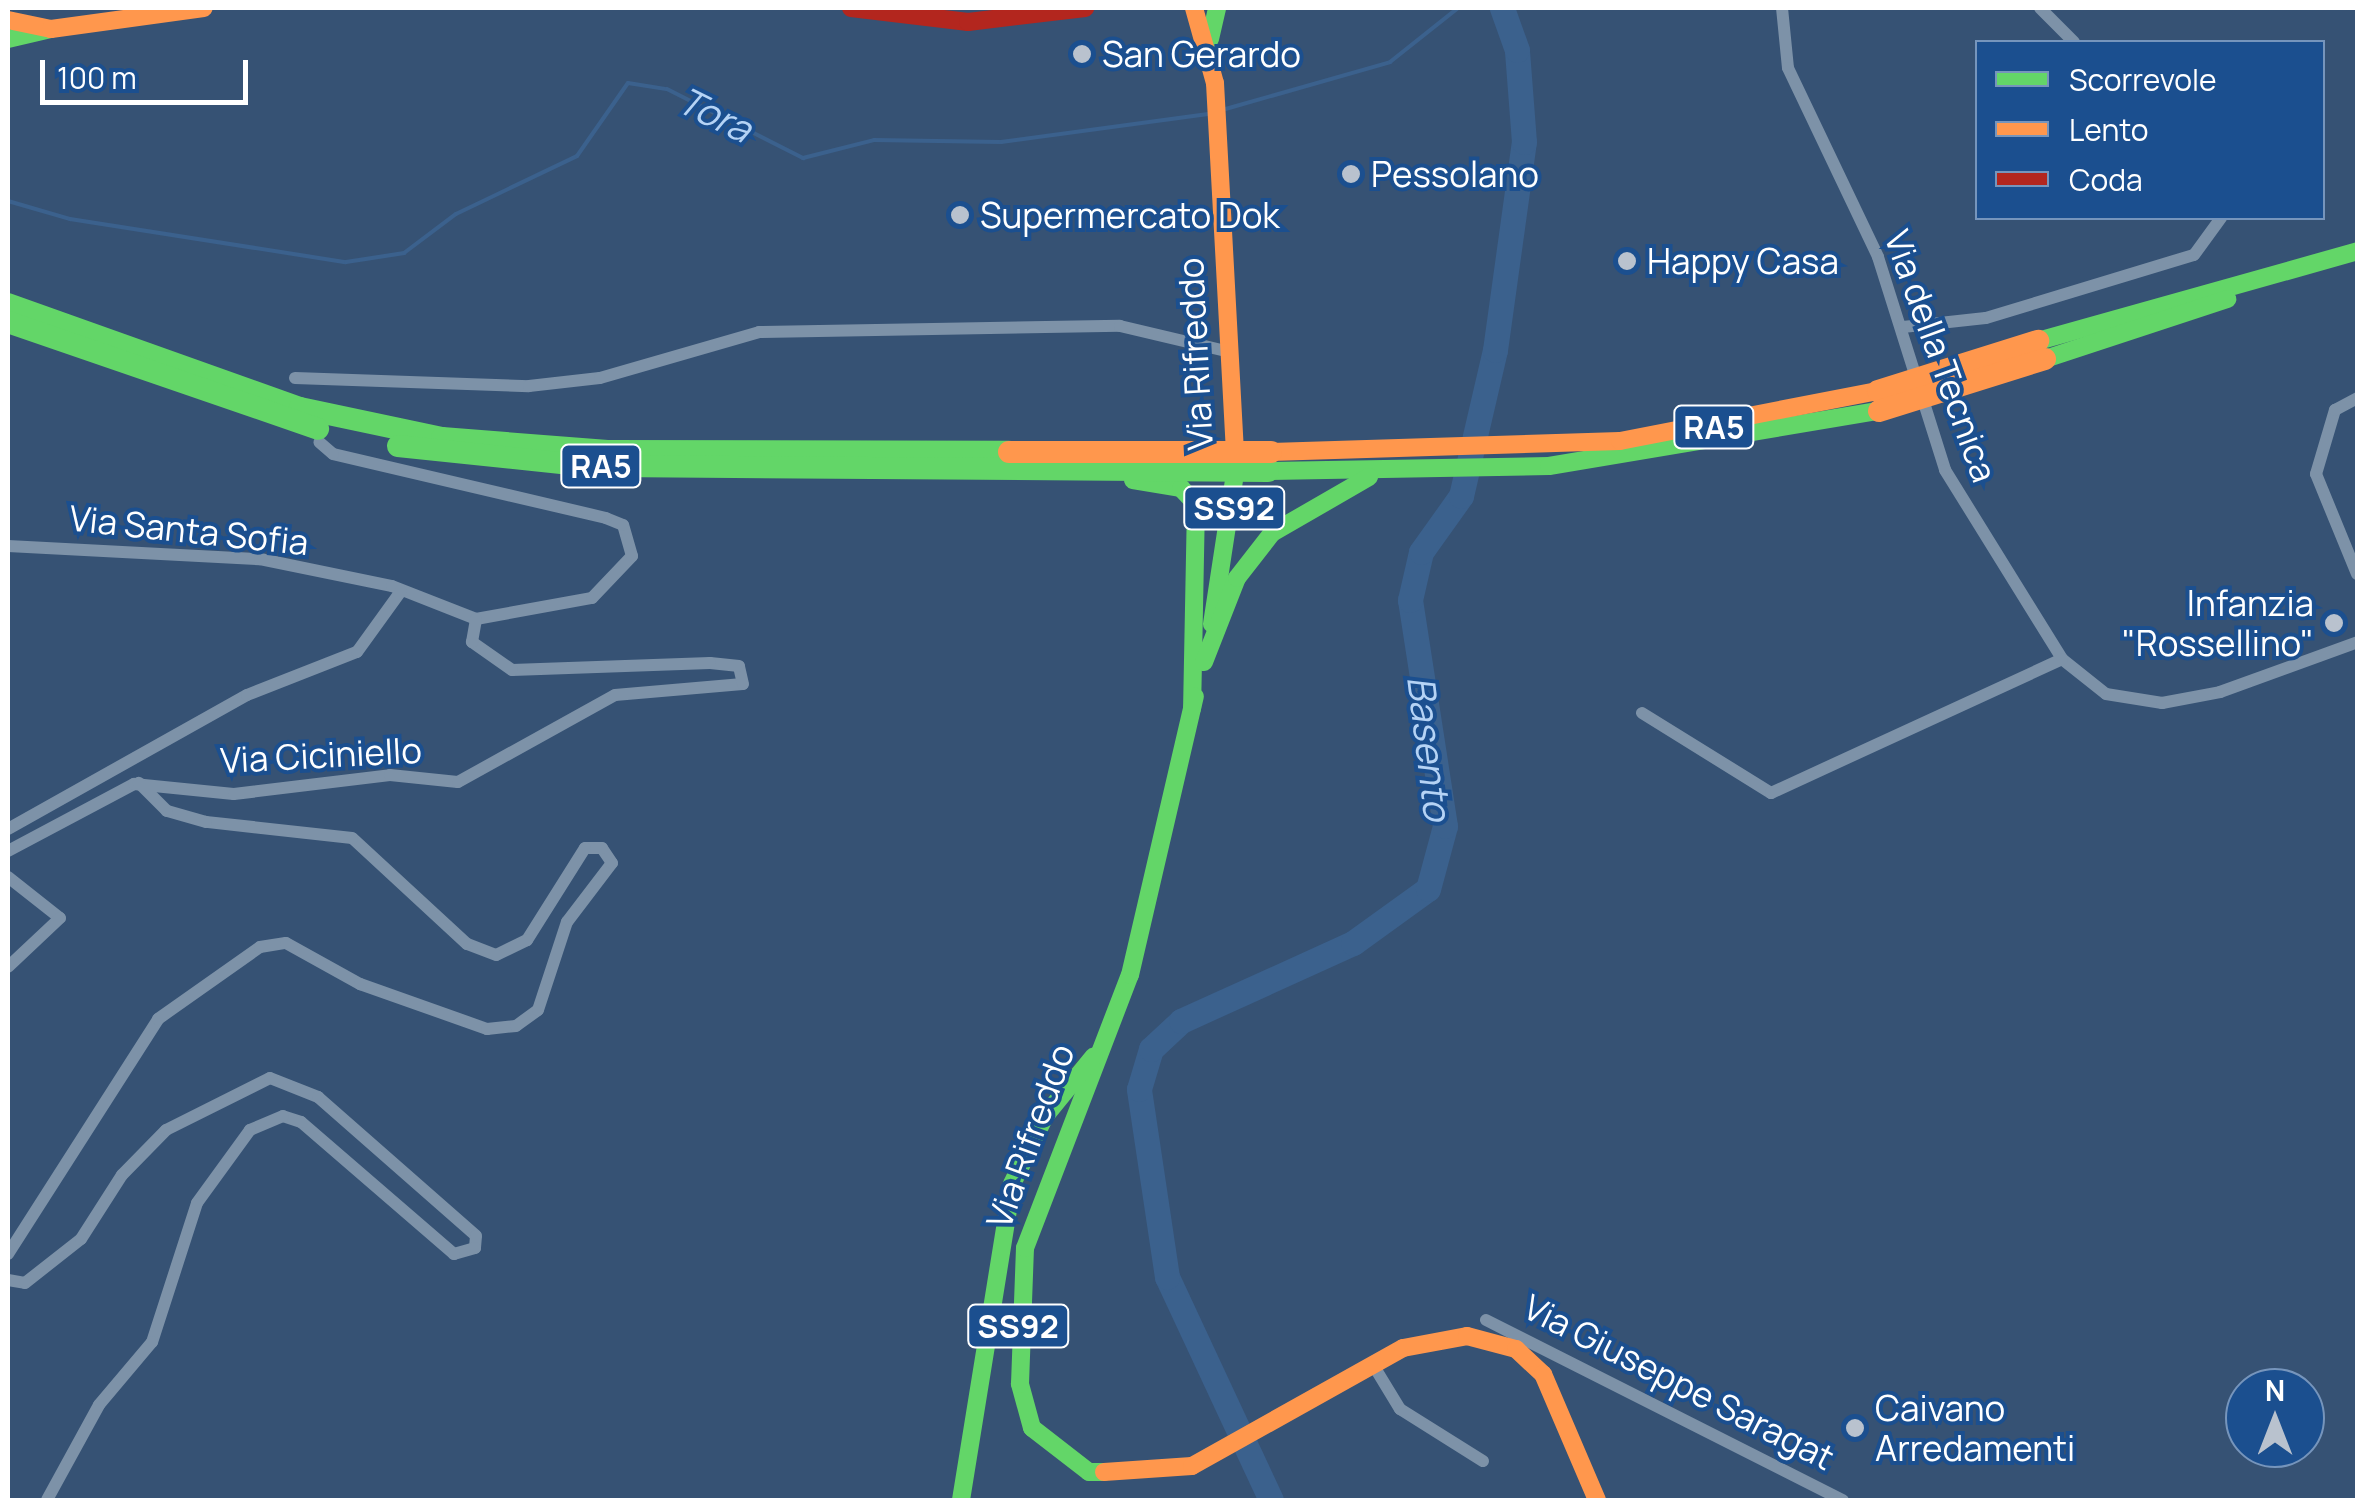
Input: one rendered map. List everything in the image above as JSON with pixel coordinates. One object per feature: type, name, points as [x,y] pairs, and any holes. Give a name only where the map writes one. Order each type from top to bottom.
[{"type":"main road","points":[[8,39],[51,29],[204,8]]},
{"type":"main road","points":[[851,8],[968,22],[1084,8]]},
{"type":"main road","name":"SS92","points":[[1194,8],[1210,38]]},
{"type":"main road","name":"SS92","points":[[1210,38],[1216,8]]},
{"type":"main road","points":[[8,20],[51,29]]},
{"type":"main road","name":"Via Rifreddo","points":[[1204,662],[1235,500],[1230,352],[1210,38]]},
{"type":"main road","name":"RA5","points":[[8,322],[270,416],[435,453],[606,466],[926,469],[1548,457],[1879,401],[2358,251]]},
{"type":"main road","name":"RA5","points":[[2042,350],[2358,263]]},
{"type":"main road","name":"RA5","points":[[8,304],[283,403],[442,438],[607,451],[1269,462]]},
{"type":"main road","points":[[1204,662],[1236,578],[1272,533],[1338,487],[1404,460]]},
{"type":"main road","points":[[926,469],[995,480],[1164,482],[1191,497],[1200,536],[1189,607],[1192,708]]},
{"type":"main road","name":"SS92","points":[[1192,708],[1204,662]]},
{"type":"main road","name":"Via Rifreddo","points":[[1192,708],[1130,975],[1094,1056],[1024,1248],[1025,1408],[1042,1443],[1089,1472],[1130,1477],[1192,1466],[1372,1363],[1441,1338],[1516,1349],[1543,1374],[1596,1500]]},
{"type":"main road","points":[[962,1500],[1012,1184],[1045,1116],[1094,1056]]},
{"type":"street","name":"Via della Tecnica","points":[[1782,8],[1806,116],[1903,327],[1944,470],[2062,659],[2106,694],[2162,703],[2220,692],[2358,642]]},
{"type":"street","points":[[2040,8],[2072,40]]},
{"type":"street","points":[[1903,327],[1986,318],[2194,254],[2219,220]]},
{"type":"street","points":[[310,401],[300,379],[529,386],[615,374],[701,341],[759,332],[1120,326],[1230,352]]},
{"type":"street","points":[[2357,573],[2316,474],[2335,410],[2358,398]]},
{"type":"street","points":[[319,442],[333,454],[623,525],[632,556],[592,598],[476,620]]},
{"type":"street","name":"Via Santa Sofia","points":[[8,546],[260,559],[400,591],[476,620]]},
{"type":"street","points":[[8,829],[246,695],[357,652],[400,591]]},
{"type":"street","name":"Via Ciciniello","points":[[139,783],[234,794],[390,775],[458,782],[616,695],[742,684],[739,666],[710,663],[512,670],[472,642],[476,620]]},
{"type":"street","points":[[1642,713],[1771,794],[2062,659]]},
{"type":"street","points":[[8,851],[139,783]]},
{"type":"street","name":"Via Ciciniello","points":[[8,1254],[158,1019],[260,947],[286,943],[360,984],[487,1029],[516,1026],[538,1010],[568,922],[612,863],[602,848],[585,848],[527,940],[496,955],[467,944],[352,838],[206,822],[168,811],[139,783]]},
{"type":"street","points":[[8,829],[54,829]]},
{"type":"street","points":[[8,877],[60,918],[8,967]]},
{"type":"street","points":[[8,1280],[25,1283],[81,1239],[122,1175],[166,1130],[270,1078],[318,1097],[476,1236],[476,1248],[454,1254],[301,1122],[283,1116],[250,1130],[197,1203],[152,1342],[99,1404],[47,1500]]},
{"type":"street","name":"Via Giuseppe Saragat","points":[[1486,1320],[1844,1500]]},
{"type":"street","points":[[1372,1363],[1400,1409],[1483,1462]]},
{"type":"waterway","points":[[1222,110],[1390,62],[1458,8]]},
{"type":"waterway","name":"Basento","points":[[1271,1500],[1167,1277],[1139,1089],[1151,1049],[1181,1021],[1353,943],[1428,889],[1445,826],[1410,600],[1421,552],[1461,496],[1495,350],[1524,142],[1517,50],[1502,8]]},
{"type":"waterway","name":"Tora","points":[[8,201],[70,219],[346,262],[404,253],[456,214],[577,156],[628,83],[667,89],[803,158],[874,140],[1001,142],[1208,114]]},
{"type":"traffic: fast","points":[[1210,39],[1217,8]]},
{"type":"traffic: fast","points":[[8,39],[51,29]]},
{"type":"traffic: fast","points":[[2038,341],[2358,251]]},
{"type":"traffic: fast","points":[[2045,359],[2227,299]]},
{"type":"traffic: fast","points":[[8,304],[300,408],[442,438],[607,451],[1009,452]]},
{"type":"traffic: fast","points":[[8,322],[318,429]]},
{"type":"traffic: fast","points":[[1268,471],[1549,466],[1879,411]]},
{"type":"traffic: fast","points":[[398,446],[580,465]]},
{"type":"traffic: fast","points":[[612,466],[1268,471]]},
{"type":"traffic: fast","points":[[1212,624],[1236,467]]},
{"type":"traffic: fast","points":[[1204,662],[1237,578],[1272,533],[1369,477]]},
{"type":"traffic: fast","points":[[1133,480],[1181,488],[1196,504],[1192,708]]},
{"type":"traffic: fast","points":[[1104,1472],[1089,1472],[1032,1428],[1020,1384],[1025,1248],[1130,975],[1195,696]]},
{"type":"traffic: fast","points":[[961,1500],[1012,1184],[1045,1116],[1094,1056]]},
{"type":"traffic: slow","points":[[8,20],[51,29],[204,8]]},
{"type":"traffic: slow","points":[[1194,8],[1215,83],[1236,467]]},
{"type":"traffic: slow","points":[[1878,391],[2038,341]]},
{"type":"traffic: slow","points":[[1879,411],[2045,359]]},
{"type":"traffic: slow","points":[[1271,452],[1620,441],[1878,391]]},
{"type":"traffic: slow","points":[[1009,452],[1271,452]]},
{"type":"traffic: slow","points":[[1104,1472],[1192,1466],[1403,1348],[1467,1336],[1516,1349],[1543,1374],[1597,1500]]},
{"type":"traffic: jam","points":[[851,8],[968,22],[1085,8]]},
{"type":"place","name":"San Gerardo","points":[[1082,54]]},
{"type":"place","name":"Pessolano","points":[[1351,174]]},
{"type":"place","name":"Supermercato Dok","points":[[960,215]]},
{"type":"place","name":"Happy Casa","points":[[1627,261]]},
{"type":"place","name":"Infanzia \"Rossellino\"","points":[[2334,623]]},
{"type":"place","name":"Caivano Arredamenti","points":[[1855,1428]]}]
